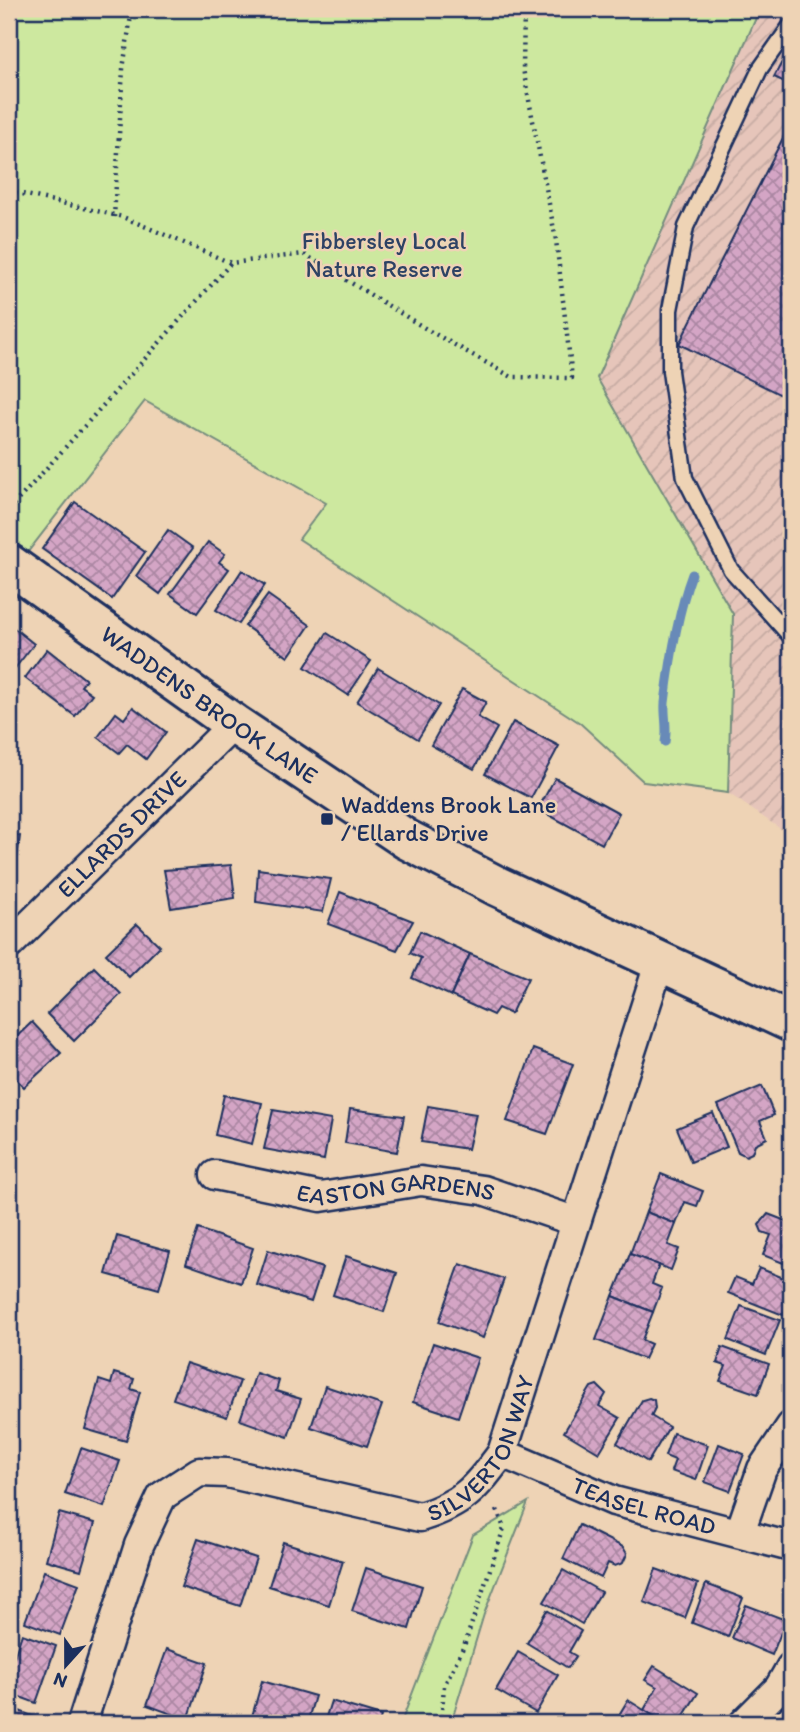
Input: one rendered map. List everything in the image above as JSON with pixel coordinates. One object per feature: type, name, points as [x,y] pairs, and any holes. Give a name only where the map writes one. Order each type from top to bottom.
[{"type":"main road","name":"WADDENS BROOK LANE","points":[[9,564],[234,724],[406,839],[791,1022]]},
{"type":"street","name":"ELLARDS DRIVE","points":[[9,945],[234,724]]},
{"type":"street","name":"SILVERTON WAY","points":[[82,1723],[139,1545],[162,1496],[178,1484],[199,1472],[227,1473],[420,1517],[448,1508],[475,1489],[502,1452],[574,1221],[660,961]]},
{"type":"street","name":"EASTON GARDENS","points":[[215,1175],[321,1197],[421,1181],[483,1190],[574,1221]]},
{"type":"street","points":[[740,1532],[762,1469],[791,1426]]},
{"type":"street","name":"TEASEL ROAD","points":[[502,1452],[614,1501],[791,1546]]},
{"type":"street","points":[[744,1723],[779,1688],[791,1667]]},
{"type":"lane","points":[[791,25],[760,69],[686,228],[670,310],[670,370],[685,478],[731,570],[791,637]]},
{"type":"path","points":[[114,216],[123,69],[132,9]]},
{"type":"path","points":[[9,191],[123,218],[231,263],[303,254],[512,377],[572,379],[556,240],[523,69],[524,9]]},
{"type":"path","points":[[9,510],[231,263]]},
{"type":"path","points":[[441,1723],[444,1686],[464,1646],[504,1528],[499,1510],[475,1489]]},
{"type":"shaded area","points":[[760,9],[791,9],[791,836],[728,793],[733,614],[597,378]]},
{"type":"green space","name":"Fibbersley Local Nature Reserve","points":[[17,9],[760,9],[597,378],[733,614],[728,793],[644,782],[580,723],[299,539],[326,503],[145,401],[27,553],[9,539],[9,60]]},
{"type":"green space","points":[[528,1502],[484,1614],[451,1723],[401,1723],[473,1535]]},
{"type":"building","points":[[791,45],[791,85],[774,77]]},
{"type":"building","points":[[791,122],[791,400],[679,344]]},
{"type":"building","points":[[75,502],[145,552],[112,599],[42,549]]},
{"type":"building","points":[[168,530],[193,548],[160,594],[136,576]]},
{"type":"building","points":[[208,542],[225,554],[219,562],[229,569],[197,613],[170,594]]},
{"type":"building","points":[[242,570],[265,585],[239,624],[216,610]]},
{"type":"building","points":[[268,595],[310,625],[288,657],[245,626]]},
{"type":"building","points":[[9,624],[34,644],[12,672],[9,670]]},
{"type":"building","points":[[327,633],[371,661],[348,695],[305,667]]},
{"type":"building","points":[[47,649],[86,680],[81,686],[92,694],[75,716],[25,678]]},
{"type":"building","points":[[378,668],[439,705],[418,739],[357,702]]},
{"type":"building","points":[[462,689],[486,702],[478,717],[497,728],[474,769],[431,745]]},
{"type":"building","points":[[133,707],[166,732],[146,759],[127,744],[119,753],[98,737],[116,713],[124,719]]},
{"type":"building","points":[[513,722],[559,746],[531,798],[485,774]]},
{"type":"building","points":[[555,778],[619,813],[602,844],[538,809]]},
{"type":"building","points":[[9,834],[20,836],[14,880],[9,879]]},
{"type":"building","points":[[231,865],[235,898],[171,908],[164,870]]},
{"type":"building","points":[[258,869],[331,879],[323,912],[256,902]]},
{"type":"building","points":[[340,892],[413,921],[397,950],[328,924]]},
{"type":"building","points":[[137,924],[160,946],[129,977],[106,954]]},
{"type":"building","points":[[420,931],[470,954],[451,996],[412,978],[421,958],[410,953]]},
{"type":"building","points":[[470,954],[528,978],[511,1014],[498,1008],[493,1015],[451,996]]},
{"type":"building","points":[[94,967],[121,994],[74,1041],[47,1014]]},
{"type":"building","points":[[32,1022],[61,1053],[24,1087],[9,1072],[9,1044]]},
{"type":"building","points":[[533,1049],[573,1064],[547,1134],[507,1121]]},
{"type":"building","points":[[762,1086],[774,1115],[760,1121],[767,1138],[755,1144],[752,1153],[746,1156],[738,1152],[718,1105]]},
{"type":"building","points":[[224,1095],[262,1103],[252,1144],[215,1135]]},
{"type":"building","points":[[9,1100],[18,1109],[9,1119]]},
{"type":"building","points":[[428,1106],[476,1114],[468,1149],[421,1142]]},
{"type":"building","points":[[350,1109],[404,1116],[397,1152],[345,1143]]},
{"type":"building","points":[[273,1110],[331,1120],[324,1160],[264,1149]]},
{"type":"building","points":[[713,1113],[727,1147],[691,1162],[677,1128]]},
{"type":"building","points":[[661,1174],[703,1191],[697,1206],[685,1202],[676,1224],[646,1212]]},
{"type":"building","points":[[646,1212],[676,1224],[668,1245],[679,1249],[671,1270],[630,1254]]},
{"type":"building","points":[[768,1214],[791,1223],[791,1266],[763,1255],[771,1235],[762,1232],[759,1225]]},
{"type":"building","points":[[198,1229],[253,1248],[241,1283],[186,1264]]},
{"type":"building","points":[[117,1236],[170,1251],[159,1289],[106,1274]]},
{"type":"building","points":[[268,1250],[322,1268],[311,1302],[257,1285]]},
{"type":"building","points":[[630,1254],[659,1265],[652,1284],[662,1288],[653,1312],[613,1296]]},
{"type":"building","points":[[346,1256],[397,1273],[384,1312],[333,1295]]},
{"type":"building","points":[[460,1264],[504,1279],[483,1338],[439,1322]]},
{"type":"building","points":[[759,1268],[791,1281],[791,1293],[783,1315],[728,1293],[735,1277],[752,1284]]},
{"type":"building","points":[[613,1296],[653,1312],[642,1340],[651,1344],[644,1359],[596,1340]]},
{"type":"building","points":[[741,1306],[780,1320],[766,1355],[728,1340]]},
{"type":"building","points":[[433,1343],[478,1358],[458,1417],[413,1402]]},
{"type":"building","points":[[722,1347],[769,1364],[758,1394],[720,1381],[726,1366],[717,1363]]},
{"type":"building","points":[[186,1363],[240,1381],[227,1417],[173,1399]]},
{"type":"building","points":[[114,1373],[134,1379],[131,1389],[140,1392],[126,1441],[85,1429],[99,1380],[111,1384]]},
{"type":"building","points":[[256,1373],[279,1381],[276,1391],[301,1399],[288,1437],[240,1420]]},
{"type":"building","points":[[597,1385],[606,1394],[599,1406],[620,1418],[599,1453],[564,1432],[591,1387]]},
{"type":"building","points":[[325,1386],[382,1405],[367,1446],[311,1427]]},
{"type":"building","points":[[642,1400],[654,1400],[655,1408],[651,1416],[669,1427],[648,1462],[617,1443]]},
{"type":"building","points":[[673,1433],[708,1445],[696,1480],[671,1471],[675,1460],[665,1456]]},
{"type":"building","points":[[719,1444],[744,1454],[730,1491],[705,1482]]},
{"type":"building","points":[[81,1448],[120,1461],[104,1507],[65,1494]]},
{"type":"building","points":[[59,1513],[95,1523],[81,1570],[46,1560]]},
{"type":"building","points":[[579,1525],[623,1547],[627,1554],[623,1563],[615,1566],[608,1563],[601,1578],[563,1559]]},
{"type":"building","points":[[198,1539],[256,1558],[240,1606],[181,1587]]},
{"type":"building","points":[[283,1542],[343,1561],[329,1605],[269,1586]]},
{"type":"building","points":[[366,1568],[422,1586],[409,1629],[352,1611]]},
{"type":"building","points":[[656,1569],[698,1584],[685,1618],[644,1602]]},
{"type":"building","points":[[563,1570],[601,1592],[582,1624],[544,1602]]},
{"type":"building","points":[[44,1571],[79,1584],[60,1635],[25,1622]]},
{"type":"building","points":[[706,1584],[743,1598],[728,1637],[692,1623]]},
{"type":"building","points":[[746,1605],[786,1620],[772,1655],[732,1638]]},
{"type":"building","points":[[547,1610],[581,1631],[569,1652],[576,1656],[568,1668],[527,1643]]},
{"type":"building","points":[[22,1634],[56,1646],[36,1703],[9,1693],[9,1672]]},
{"type":"building","points":[[167,1649],[207,1663],[188,1720],[147,1705]]},
{"type":"building","points":[[518,1652],[558,1675],[536,1713],[496,1690]]},
{"type":"building","points":[[654,1666],[698,1693],[679,1723],[665,1723],[644,1710],[657,1687],[645,1680]]},
{"type":"building","points":[[262,1681],[315,1696],[307,1723],[264,1723],[251,1720]]},
{"type":"building","points":[[628,1700],[644,1710],[665,1723],[614,1723]]},
{"type":"building","points":[[331,1701],[381,1716],[379,1723],[324,1723]]},
{"type":"building","points":[[9,1707],[35,1717],[32,1723],[9,1723]]},
{"type":"waterway","points":[[665,742],[665,703],[672,654],[678,621],[692,574]]},
{"type":"place","name":"Waddens Brook Lane / Ellards Drive","points":[[327,819]]}]
